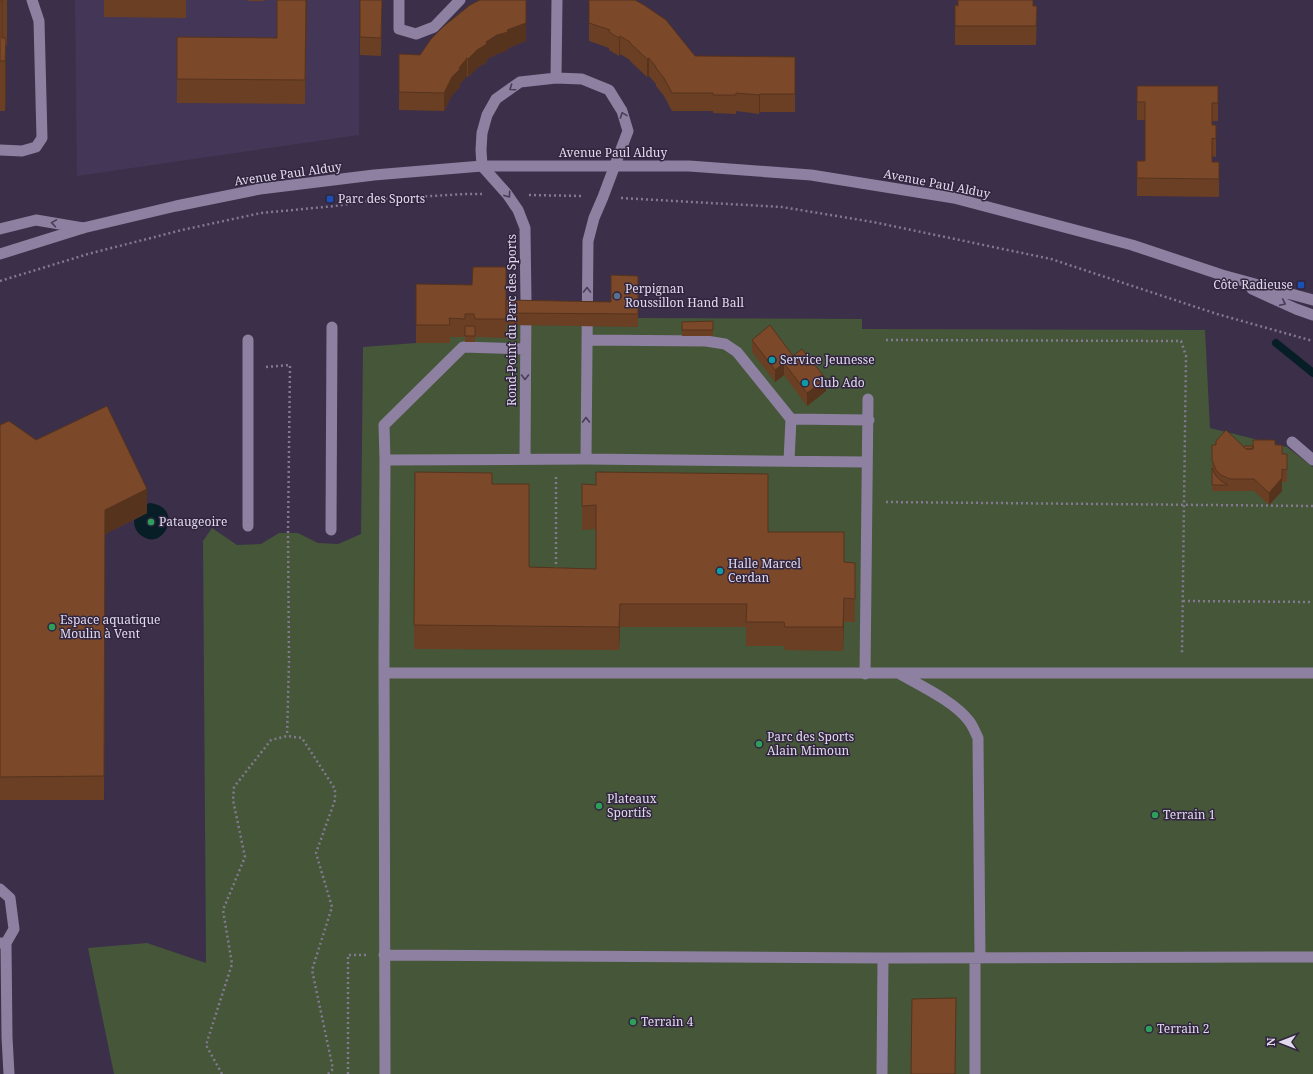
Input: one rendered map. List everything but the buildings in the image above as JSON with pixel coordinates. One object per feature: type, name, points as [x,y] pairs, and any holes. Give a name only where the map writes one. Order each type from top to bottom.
[{"type":"street","points":[[0,150],[22,151],[36,147],[42,138],[39,21],[32,0]]},
{"type":"street","points":[[399,0],[399,29],[416,34],[434,27],[460,0]]},
{"type":"street","points":[[556,78],[557,0]]},
{"type":"street","points":[[482,166],[480,150],[482,133],[487,116],[496,99],[520,82],[556,78],[582,79],[608,90],[622,111],[628,131],[604,197],[594,218],[588,241],[586,459]]},
{"type":"street","name":"Avenue Paul Alduy","points":[[0,254],[83,228],[176,206],[260,189],[374,175],[482,166],[689,166],[811,175],[954,198],[1132,245],[1222,275],[1313,300]]},
{"type":"street","name":"Rond-Point du Parc des Sports","points":[[482,166],[507,194],[518,210],[525,228],[525,459]]},
{"type":"street","points":[[0,229],[36,220],[83,228]]},
{"type":"street","name":"Avenue Paul Alduy","points":[[1222,275],[1296,309],[1313,315]]},
{"type":"street","points":[[331,530],[332,327]]},
{"type":"street","points":[[248,340],[248,526]]},
{"type":"street","points":[[587,340],[706,341],[725,344],[737,352],[791,419],[789,461]]},
{"type":"street","points":[[385,1074],[384,425],[463,347],[525,349]]},
{"type":"street","points":[[865,674],[866,502],[869,420],[868,400]]},
{"type":"street","points":[[791,419],[869,420]]},
{"type":"street","points":[[1292,442],[1313,460]]},
{"type":"street","points":[[385,460],[586,459],[867,462]]},
{"type":"street","points":[[384,673],[1313,673]]},
{"type":"street","points":[[899,674],[937,695],[955,708],[969,721],[978,738],[975,1074]]},
{"type":"street","points":[[0,889],[10,898],[14,929],[3,943],[9,1074]]},
{"type":"street","points":[[384,955],[883,958],[1313,957]]},
{"type":"street","points":[[882,1074],[883,958]]},
{"type":"path","points":[[0,281],[88,254],[182,230],[261,213],[335,206],[382,199],[465,194],[604,197],[782,208],[872,222],[1051,259],[1217,314],[1313,341]]},
{"type":"path","points":[[886,340],[1182,341],[1186,356],[1182,674]]},
{"type":"path","points":[[248,369],[290,365],[288,533],[289,662],[287,736]]},
{"type":"path","points":[[556,459],[556,576]]},
{"type":"path","points":[[866,502],[1313,506]]},
{"type":"path","points":[[1183,601],[1313,602]]},
{"type":"path","points":[[222,1074],[206,1045],[232,964],[223,910],[245,857],[233,800],[234,787],[271,740],[287,736],[302,738],[335,789],[335,800],[316,853],[332,907],[312,970],[333,1069],[328,1074]]},
{"type":"path","points":[[348,1074],[348,955],[355,955]]},
{"type":"shaded area","points":[[75,0],[359,0],[359,135],[77,176]]},
{"type":"green space","name":"Parc des Sports Alain Mimoun","points":[[416,302],[506,312],[639,318],[862,319],[862,329],[1205,330],[1210,428],[1287,447],[1313,467],[1313,1074],[114,1074],[88,948],[147,943],[206,963],[203,541],[212,528],[237,545],[261,544],[279,533],[298,533],[318,543],[338,544],[361,534],[363,347],[416,343]]},
{"type":"water","name":"Pataugeoire","points":[[150,503],[161,506],[167,512],[169,519],[163,534],[157,538],[150,539],[138,533],[134,520],[147,513],[143,505]]},
{"type":"waterway","points":[[1276,343],[1313,373]]},
{"type":"place","name":"Parc des Sports","points":[[330,199]]},
{"type":"place","name":"Côte Radieuse","points":[[1301,285]]},
{"type":"place","name":"Perpignan Roussillon Hand Ball","points":[[617,296]]},
{"type":"place","name":"Service Jeunesse","points":[[772,360]]},
{"type":"place","name":"Club Ado","points":[[805,383]]},
{"type":"place","name":"Pataugeoire","points":[[151,522]]},
{"type":"place","name":"Halle Marcel Cerdan","points":[[720,571]]},
{"type":"place","name":"Espace aquatique Moulin à Vent","points":[[52,627]]},
{"type":"place","name":"Parc des Sports Alain Mimoun","points":[[759,744]]},
{"type":"place","name":"Plateaux Sportifs","points":[[599,806]]},
{"type":"place","name":"Terrain 1","points":[[1155,815]]},
{"type":"place","name":"Terrain 4","points":[[633,1022]]},
{"type":"place","name":"Terrain 2","points":[[1149,1029]]}]
